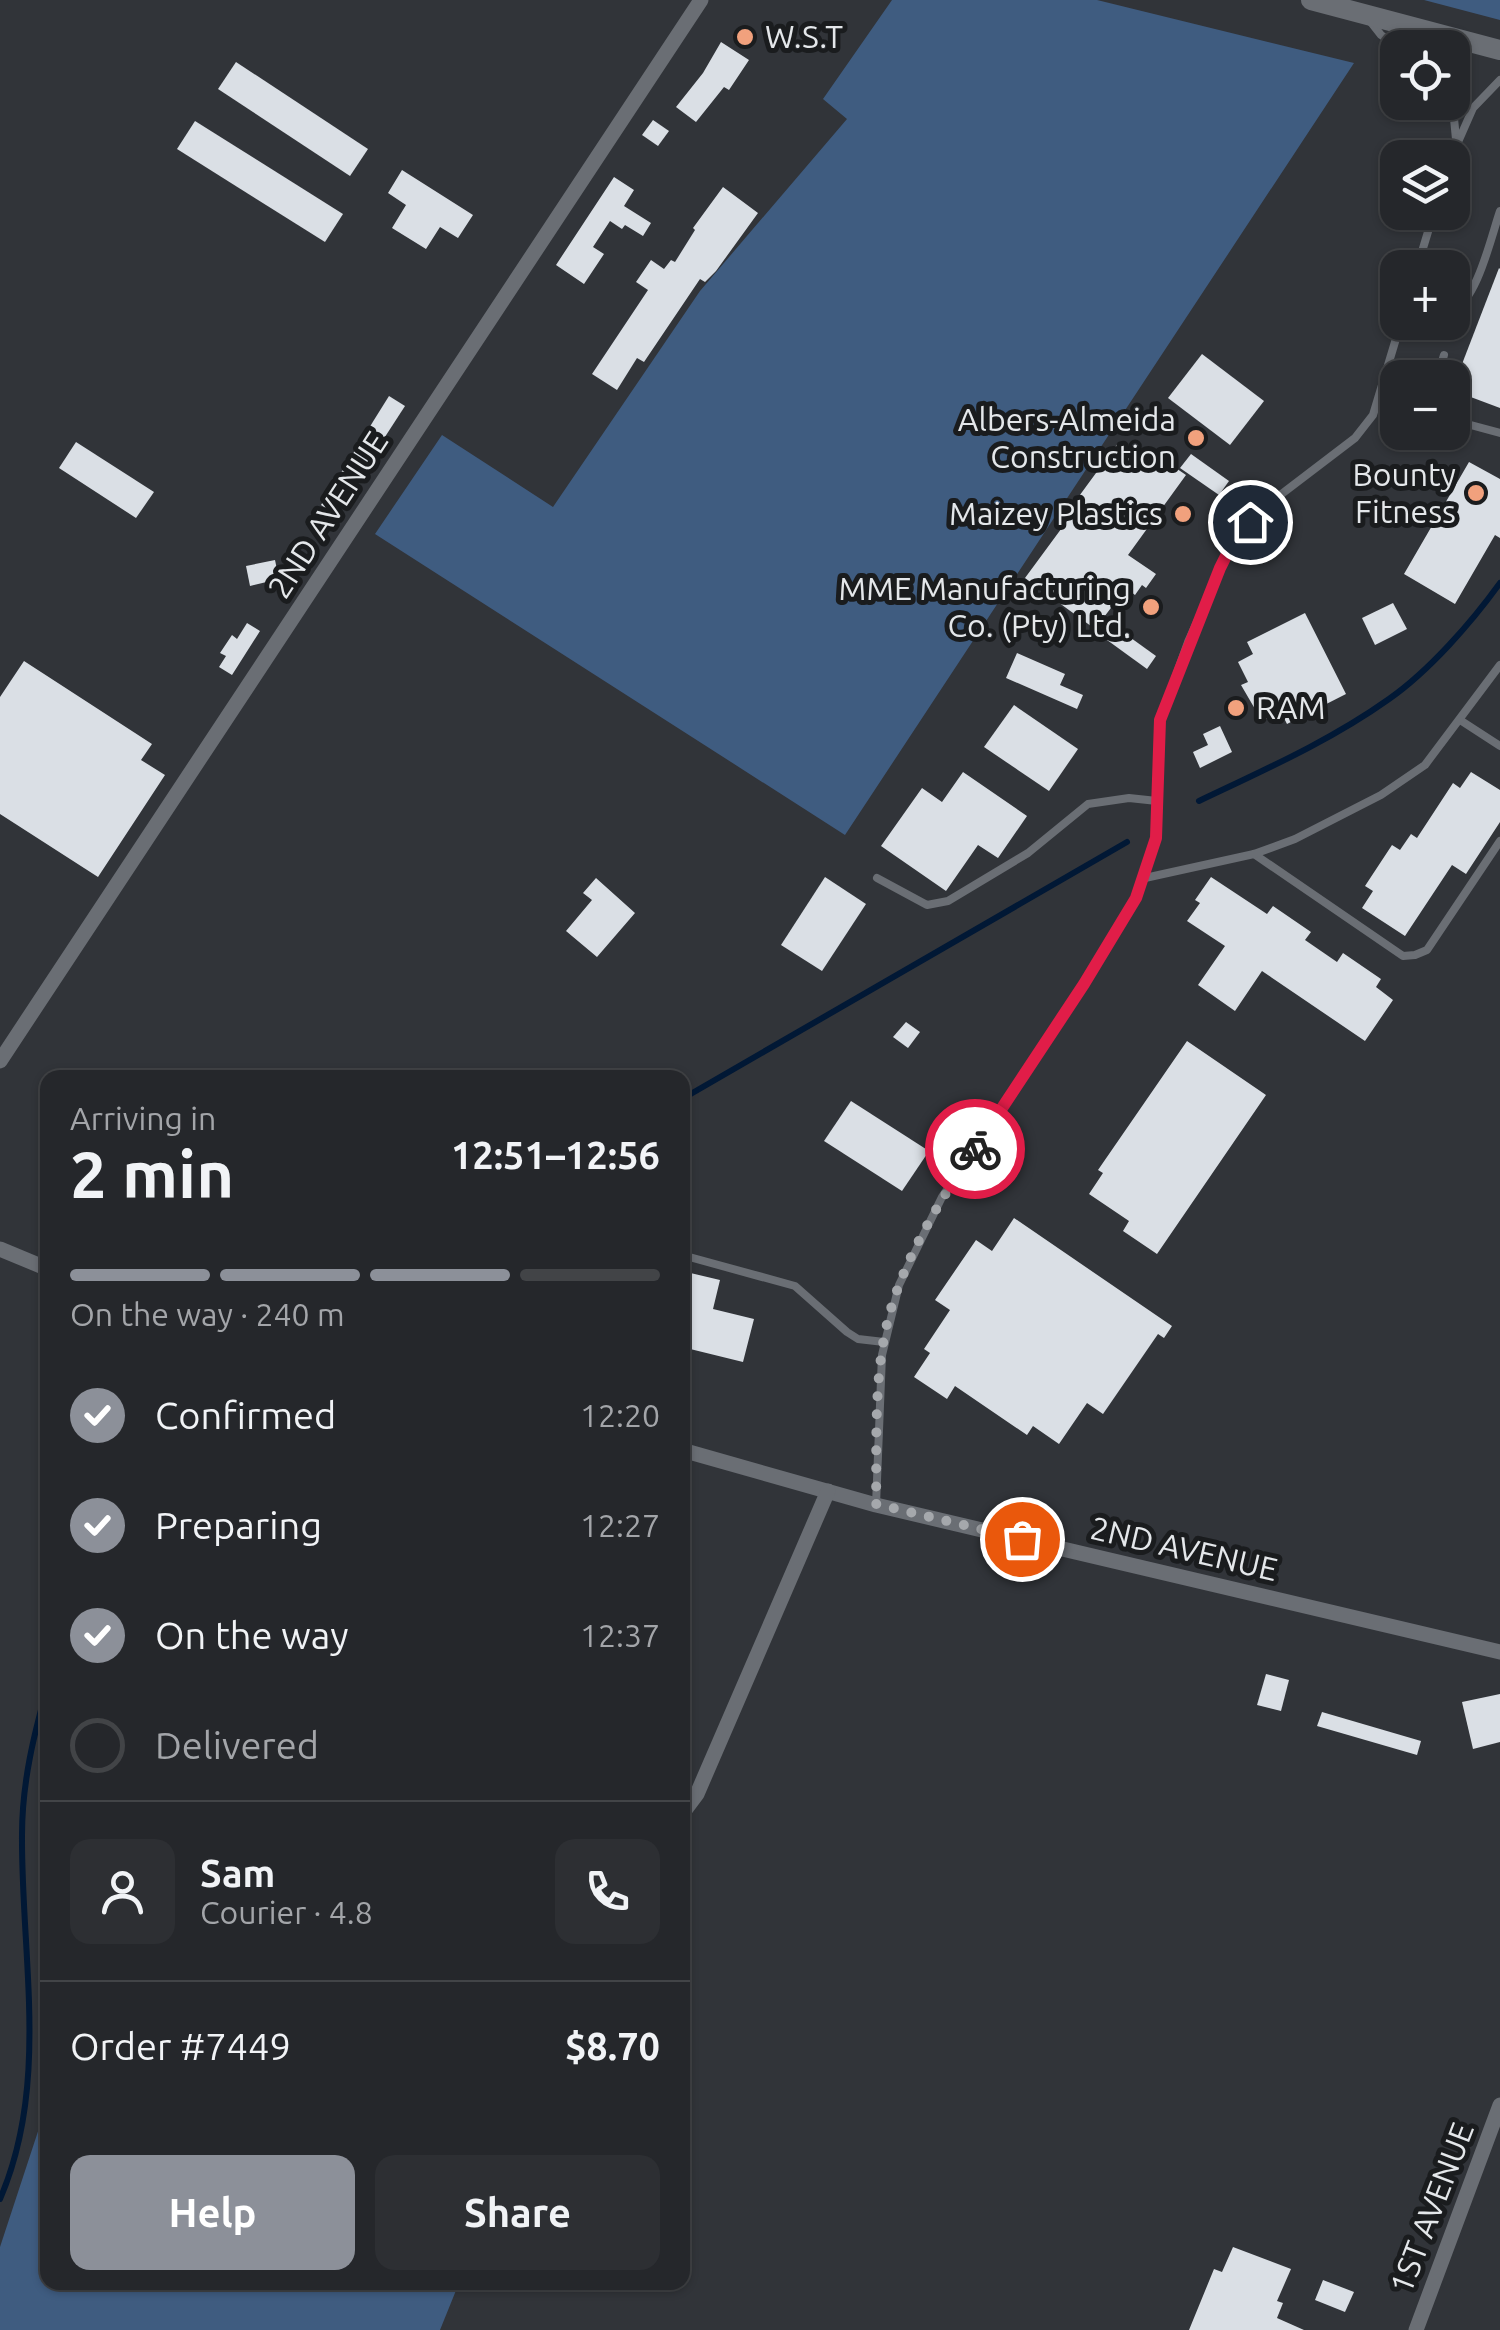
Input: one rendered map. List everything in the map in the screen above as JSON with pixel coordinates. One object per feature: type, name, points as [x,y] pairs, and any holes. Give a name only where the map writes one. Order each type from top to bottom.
[{"type":"main road","points":[[1326,2],[1500,50]]},
{"type":"street","name":"2ND AVENUE","points":[[0,1060],[701,0]]},
{"type":"street","points":[[0,1249],[40,1265]]},
{"type":"street","name":"2ND AVENUE","points":[[690,1452],[876,1504],[1500,1652]]},
{"type":"street","points":[[690,1803],[828,1491]]},
{"type":"street","name":"1ST AVENUE","points":[[1416,2330],[1500,2106]]},
{"type":"lane","points":[[1363,13],[1380,34]]},
{"type":"lane","points":[[1470,115],[1500,80]]},
{"type":"lane","points":[[1454,120],[1456,142],[1451,158],[1468,120]]},
{"type":"lane","points":[[1470,294],[1500,212]]},
{"type":"lane","points":[[876,1504],[884,1342],[899,1285],[942,1198],[1084,984],[1145,878],[1158,822],[1160,720],[1234,540],[1271,502],[1355,438],[1373,414],[1395,340]]},
{"type":"lane","points":[[1442,360],[1444,355]]},
{"type":"lane","points":[[1470,425],[1500,433]]},
{"type":"lane","points":[[1145,878],[1254,854],[1337,820],[1382,795],[1426,765],[1500,665]]},
{"type":"lane","points":[[1460,720],[1500,746]]},
{"type":"lane","points":[[877,878],[927,905],[948,901],[1028,853],[1088,804],[1129,798],[1157,802]]},
{"type":"lane","points":[[1254,854],[1402,956],[1415,956],[1428,950],[1500,841]]},
{"type":"lane","points":[[690,1257],[795,1286],[858,1339],[884,1342]]},
{"type":"shaded area","points":[[892,0],[1097,0],[1354,63],[845,835],[375,534],[442,435],[553,507],[700,291],[847,119],[823,99]]},
{"type":"shaded area","points":[[1424,0],[1500,0],[1500,20]]},
{"type":"shaded area","points":[[40,2125],[40,2290],[456,2290],[440,2330],[0,2330],[0,2247]]},
{"type":"building","points":[[721,42],[749,60],[729,90],[724,87],[696,122],[676,107]]},
{"type":"building","points":[[236,62],[368,149],[350,176],[218,89]]},
{"type":"building","points":[[653,120],[669,131],[658,146],[642,135]]},
{"type":"building","points":[[195,121],[343,214],[325,242],[177,149]]},
{"type":"building","points":[[402,170],[473,215],[458,238],[440,227],[426,249],[392,228],[406,205],[388,193]]},
{"type":"building","points":[[614,177],[634,190],[624,206],[651,223],[643,236],[610,221],[593,247],[604,254],[584,284],[556,265]]},
{"type":"building","points":[[723,187],[758,213],[716,271],[705,282],[700,279],[644,362],[637,358],[617,390],[592,374],[648,290],[636,282],[651,260],[664,269],[671,260],[675,262],[693,228]]},
{"type":"building","points":[[1499,268],[1500,408],[1470,397],[1470,360],[1464,360]]},
{"type":"building","points":[[1202,354],[1264,401],[1230,445],[1168,398]]},
{"type":"building","points":[[389,396],[405,406],[335,514],[321,505]]},
{"type":"building","points":[[76,442],[154,492],[136,518],[59,468]]},
{"type":"building","points":[[1118,443],[1153,469],[1161,458],[1186,475],[1128,555],[1156,574],[1135,595],[1126,588],[1095,629],[1025,578]]},
{"type":"building","points":[[1191,454],[1229,481],[1219,495],[1180,468]]},
{"type":"building","points":[[1469,462],[1500,479],[1500,538],[1495,535],[1455,604],[1404,574]]},
{"type":"building","points":[[275,560],[279,579],[250,586],[246,566]]},
{"type":"building","points":[[1393,603],[1407,629],[1375,645],[1362,618]]},
{"type":"building","points":[[1305,613],[1346,694],[1287,724],[1281,712],[1262,721],[1241,685],[1248,682],[1238,662],[1253,654],[1247,642]]},
{"type":"building","points":[[1106,620],[1156,656],[1147,669],[1096,632]]},
{"type":"building","points":[[247,623],[260,631],[232,675],[219,667],[226,656],[220,653],[232,635],[237,639]]},
{"type":"building","points":[[1017,653],[1065,674],[1060,685],[1083,695],[1077,709],[1006,678]]},
{"type":"building","points":[[24,661],[152,744],[141,760],[165,775],[98,877],[0,814],[0,697]]},
{"type":"building","points":[[1014,705],[1078,749],[1049,791],[984,747]]},
{"type":"building","points":[[1220,726],[1232,752],[1200,768],[1193,752],[1208,745],[1203,734]]},
{"type":"building","points":[[963,772],[1027,816],[998,858],[978,845],[946,891],[881,846],[922,788],[942,802]]},
{"type":"building","points":[[1471,772],[1500,790],[1500,822],[1466,874],[1452,865],[1405,936],[1362,908],[1373,891],[1365,886],[1392,845],[1400,850],[1411,834],[1417,838],[1453,783],[1460,788]]},
{"type":"building","points":[[825,877],[866,904],[822,971],[781,945]]},
{"type":"building","points":[[1211,877],[1267,914],[1273,906],[1311,932],[1305,940],[1337,962],[1343,953],[1381,979],[1376,987],[1393,1000],[1365,1041],[1262,971],[1235,1011],[1198,985],[1225,946],[1187,921],[1200,903],[1195,900]]},
{"type":"building","points":[[596,878],[635,913],[597,957],[566,931],[592,900],[583,893]]},
{"type":"building","points":[[906,1022],[920,1032],[908,1048],[893,1037]]},
{"type":"building","points":[[1187,1041],[1266,1095],[1157,1254],[1123,1231],[1129,1221],[1089,1194],[1103,1173],[1098,1170]]},
{"type":"building","points":[[851,1101],[929,1151],[902,1191],[824,1141]]},
{"type":"building","points":[[1014,1218],[1172,1326],[1164,1338],[1158,1334],[1103,1414],[1087,1403],[1059,1444],[1033,1426],[1027,1435],[955,1386],[947,1399],[914,1377],[930,1353],[924,1349],[950,1310],[935,1300],[976,1240],[992,1251]]},
{"type":"building","points":[[690,1273],[720,1280],[713,1309],[754,1319],[743,1362],[690,1349]]},
{"type":"building","points":[[1266,1674],[1289,1680],[1281,1711],[1257,1705]]},
{"type":"building","points":[[1500,1694],[1500,1742],[1473,1749],[1462,1702]]},
{"type":"building","points":[[1322,1712],[1421,1741],[1417,1755],[1317,1726]]},
{"type":"building","points":[[1233,2247],[1291,2269],[1277,2301],[1283,2303],[1277,2318],[1304,2330],[1189,2330],[1214,2269],[1222,2272]]},
{"type":"building","points":[[1323,2280],[1354,2292],[1345,2312],[1315,2300]]},
{"type":"waterway","points":[[1199,801],[1320,742],[1389,699],[1449,645],[1500,583]]},
{"type":"waterway","points":[[690,1094],[1127,842]]},
{"type":"waterway","points":[[0,2199],[15,2155],[29,2065],[23,1815],[40,1714]]},
{"type":"way so far","points":[[975,1149],[942,1198],[899,1285],[890,1312],[879,1390],[876,1504],[1022,1539]]},
{"type":"place","name":"W.S.T","points":[[745,37]]},
{"type":"place","name":"Albers-Almeida Construction","points":[[1196,438]]},
{"type":"place","name":"Bounty Fitness","points":[[1476,493]]},
{"type":"place","name":"Maizey Plastics","points":[[1183,514]]},
{"type":"place","name":"MME Manufacturing Co. (Pty) Ltd.","points":[[1151,607]]},
{"type":"place","name":"RAM","points":[[1236,708]]},
{"type":"route","points":[[975,1149],[1084,984],[1145,878],[1158,822],[1156,748],[1160,720],[1220,568],[1234,540],[1250,522]]}]
